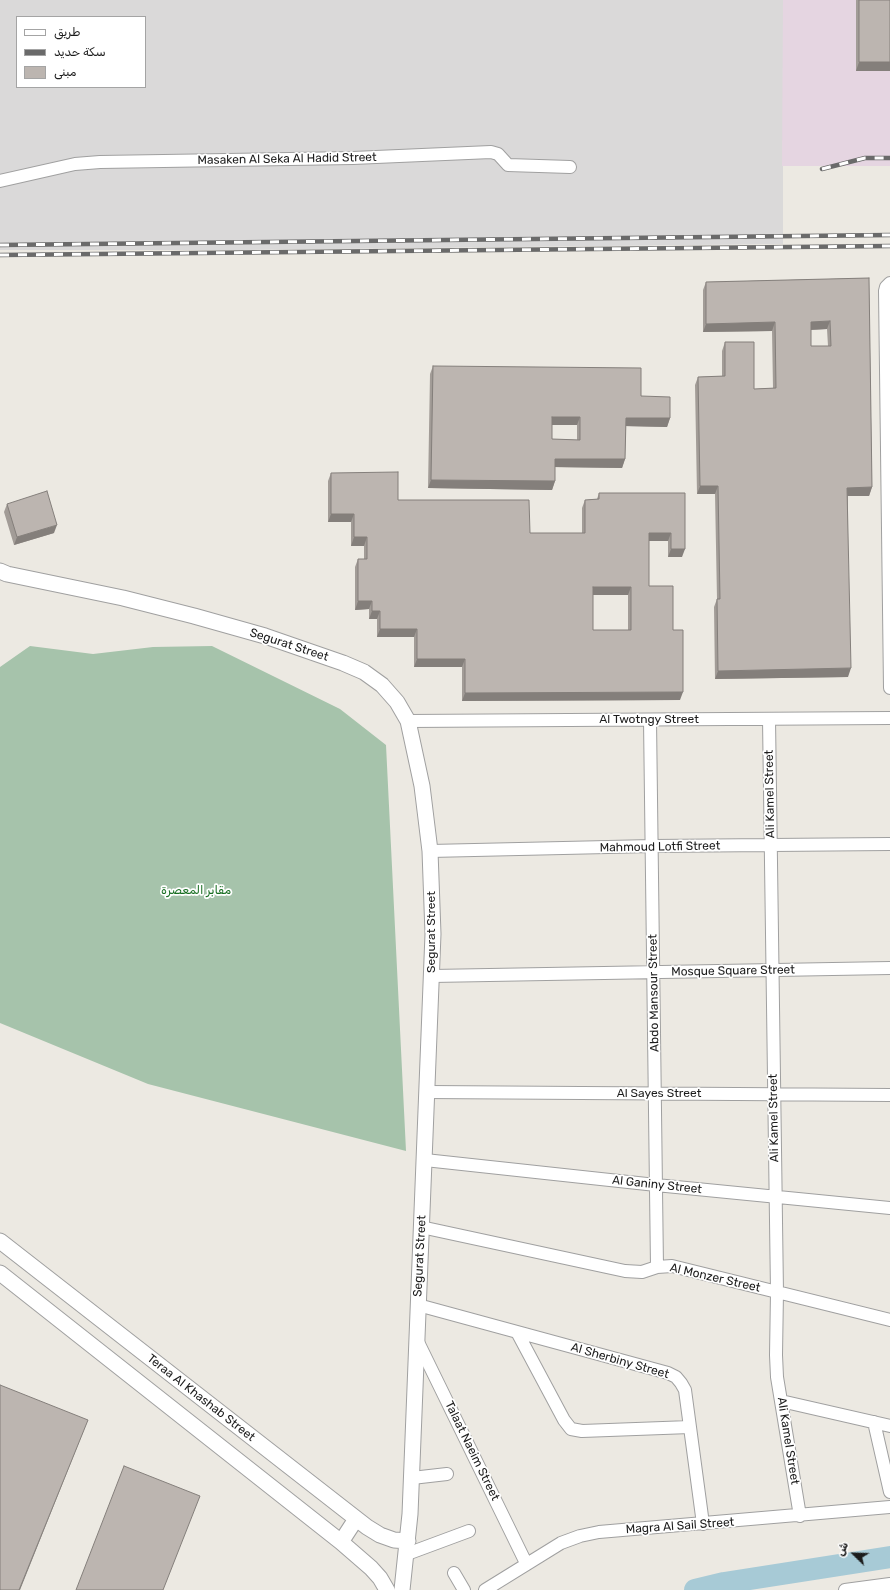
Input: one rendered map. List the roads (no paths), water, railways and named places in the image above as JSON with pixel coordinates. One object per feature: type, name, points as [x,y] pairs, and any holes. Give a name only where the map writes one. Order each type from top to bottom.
[{"type":"street","name":"Masaken Al Seka Al Hadid Street","points":[[0,181],[75,164],[100,162],[354,158],[491,152],[498,154],[508,165],[570,167]]},
{"type":"street","points":[[887,287],[890,688]]},
{"type":"street","name":"Segurat Street","points":[[0,571],[7,574],[123,598],[201,618],[265,636],[343,663],[364,672],[382,685],[397,702],[408,721],[422,786],[430,851],[432,892],[432,976],[412,1478],[402,1590]]},
{"type":"street","name":"Al Twotngy Street","points":[[408,721],[890,718]]},
{"type":"street","name":"Ali Kamel Street","points":[[769,719],[776,1197],[776,1355],[781,1401],[800,1516]]},
{"type":"street","name":"Abdo Mansour Street","points":[[650,720],[657,1267]]},
{"type":"street","name":"Mahmoud Lotfi Street","points":[[430,851],[652,846],[890,844]]},
{"type":"street","name":"Mosque Square Street","points":[[432,976],[890,968]]},
{"type":"street","name":"Al Sayes Street","points":[[427,1092],[890,1095]]},
{"type":"street","name":"Al Ganiny Street","points":[[425,1160],[890,1208]]},
{"type":"street","name":"Al Monzer Street","points":[[421,1227],[625,1271],[642,1272],[664,1266],[679,1268],[890,1320]]},
{"type":"street","name":"Teraa Al Khashab Street","points":[[0,1240],[356,1519],[380,1535],[407,1547]]},
{"type":"street","points":[[0,1273],[341,1542],[371,1568],[380,1578],[387,1590]]},
{"type":"street","name":"Al Sherbiny Street","points":[[418,1304],[668,1373],[676,1377],[685,1390],[704,1524]]},
{"type":"street","points":[[517,1332],[564,1420],[571,1429],[582,1431],[690,1427]]},
{"type":"street","name":"Talaat Naeim Street","points":[[417,1340],[526,1563]]},
{"type":"street","points":[[781,1401],[890,1426]]},
{"type":"street","points":[[874,1422],[890,1492]]},
{"type":"street","points":[[412,1478],[447,1474]]},
{"type":"street","name":"Magra Al Sail Street","points":[[485,1590],[526,1563],[561,1543],[580,1536],[599,1532],[890,1508]]},
{"type":"street","points":[[341,1542],[356,1519]]},
{"type":"street","points":[[407,1547],[469,1531]]},
{"type":"street","points":[[454,1573],[464,1590]]},
{"type":"street","points":[[845,1590],[871,1588],[890,1584]]},
{"type":"waterway","points":[[695,1590],[724,1583],[890,1557]]},
{"type":"railway","points":[[822,169],[865,158],[890,158]]},
{"type":"railway","points":[[0,245],[890,235]]},
{"type":"railway","points":[[0,255],[890,246]]},
{"type":"park label","name":"مقابر المعصرة","points":[[196,891]]}]
